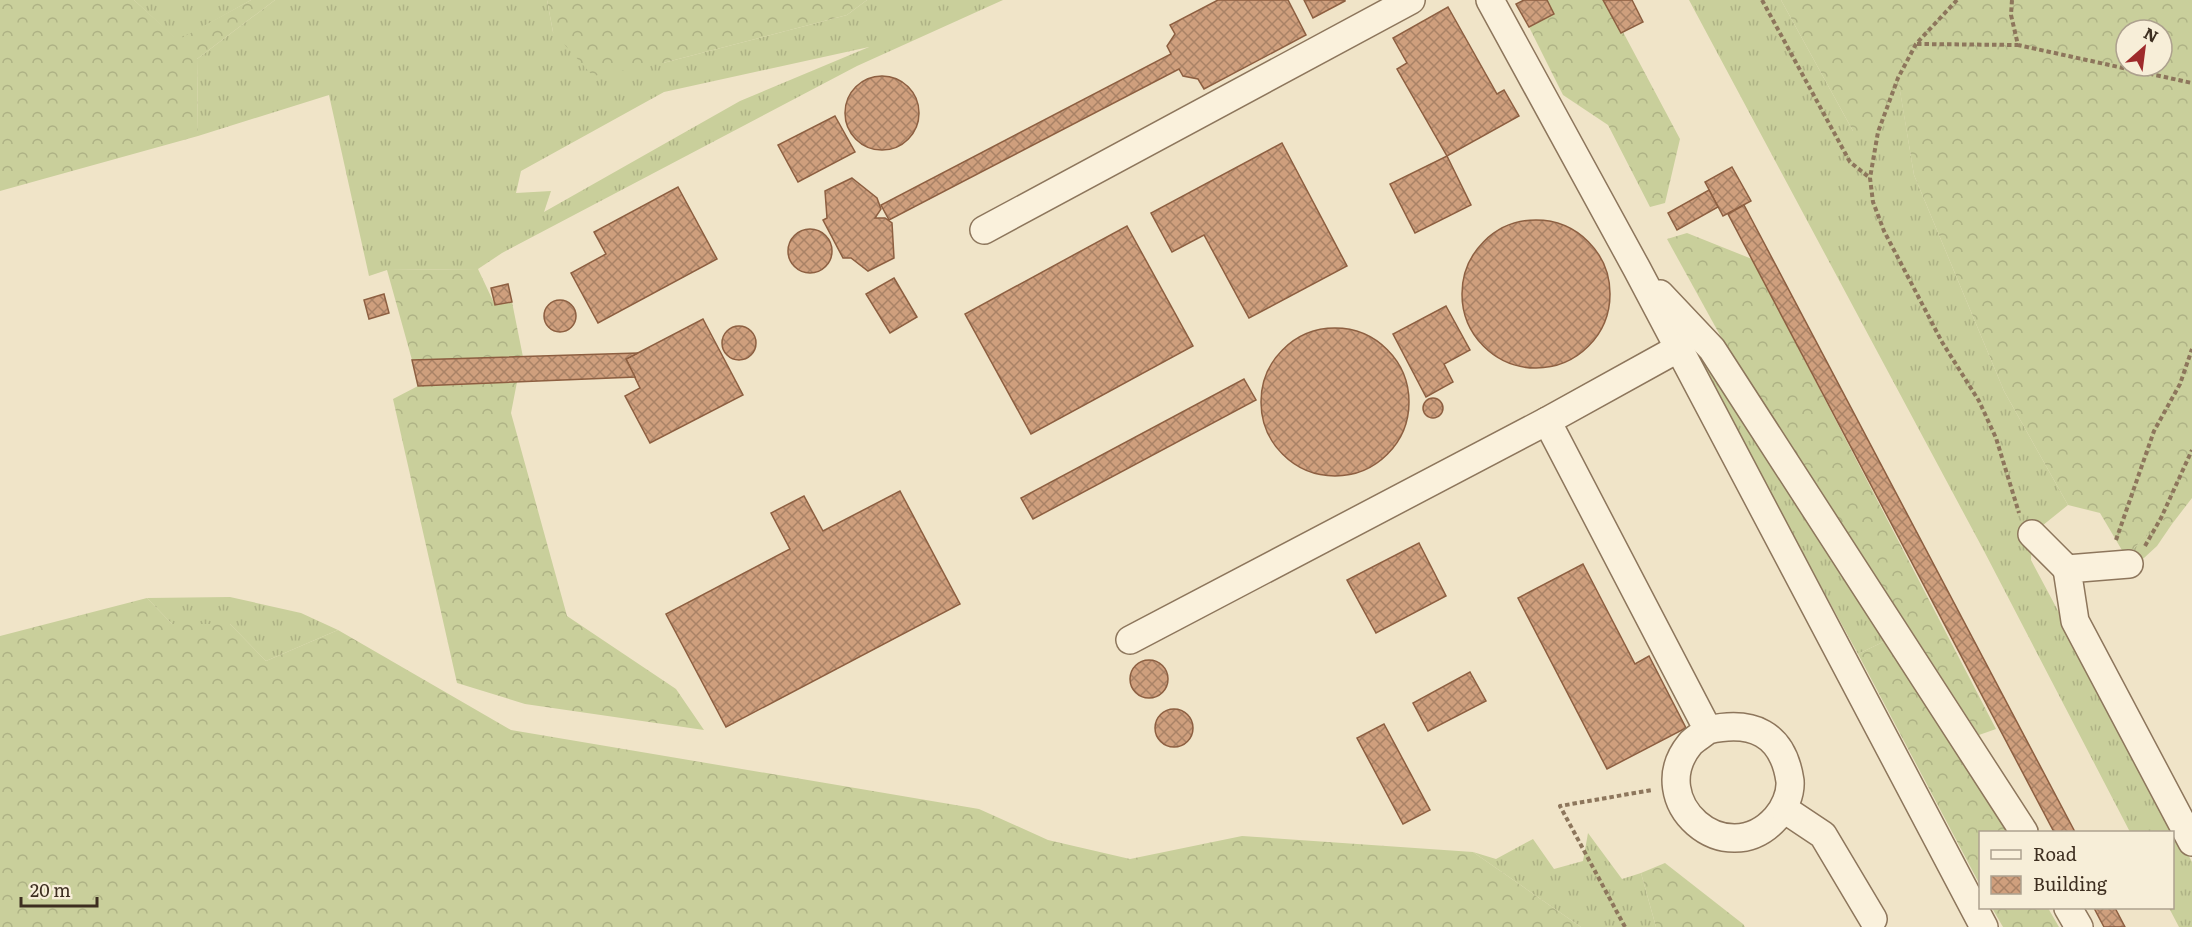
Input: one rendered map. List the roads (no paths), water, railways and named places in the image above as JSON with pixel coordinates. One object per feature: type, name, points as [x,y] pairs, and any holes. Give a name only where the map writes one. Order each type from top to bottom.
[{"type":"lane","points":[[984,230],[1411,0]]},
{"type":"lane","points":[[1490,0],[1637,269],[1984,927]]},
{"type":"lane","points":[[1637,269],[1712,349],[2023,831]]},
{"type":"lane","points":[[1130,640],[1547,421],[1679,348]]},
{"type":"lane","points":[[1547,421],[1708,730]]},
{"type":"lane","points":[[2032,534],[2067,569],[2075,621],[2192,842]]},
{"type":"lane","points":[[2067,569],[2118,565]]},
{"type":"lane","points":[[1731,725],[1755,729],[1774,742],[1787,763],[1790,786],[1784,809],[1767,828],[1745,838],[1721,838],[1699,827],[1683,809],[1676,785],[1679,763],[1690,744],[1708,730],[1731,725]]},
{"type":"lane","points":[[1784,809],[1823,835],[1874,919]]},
{"type":"lane","points":[[2069,909],[2079,927]]}]
